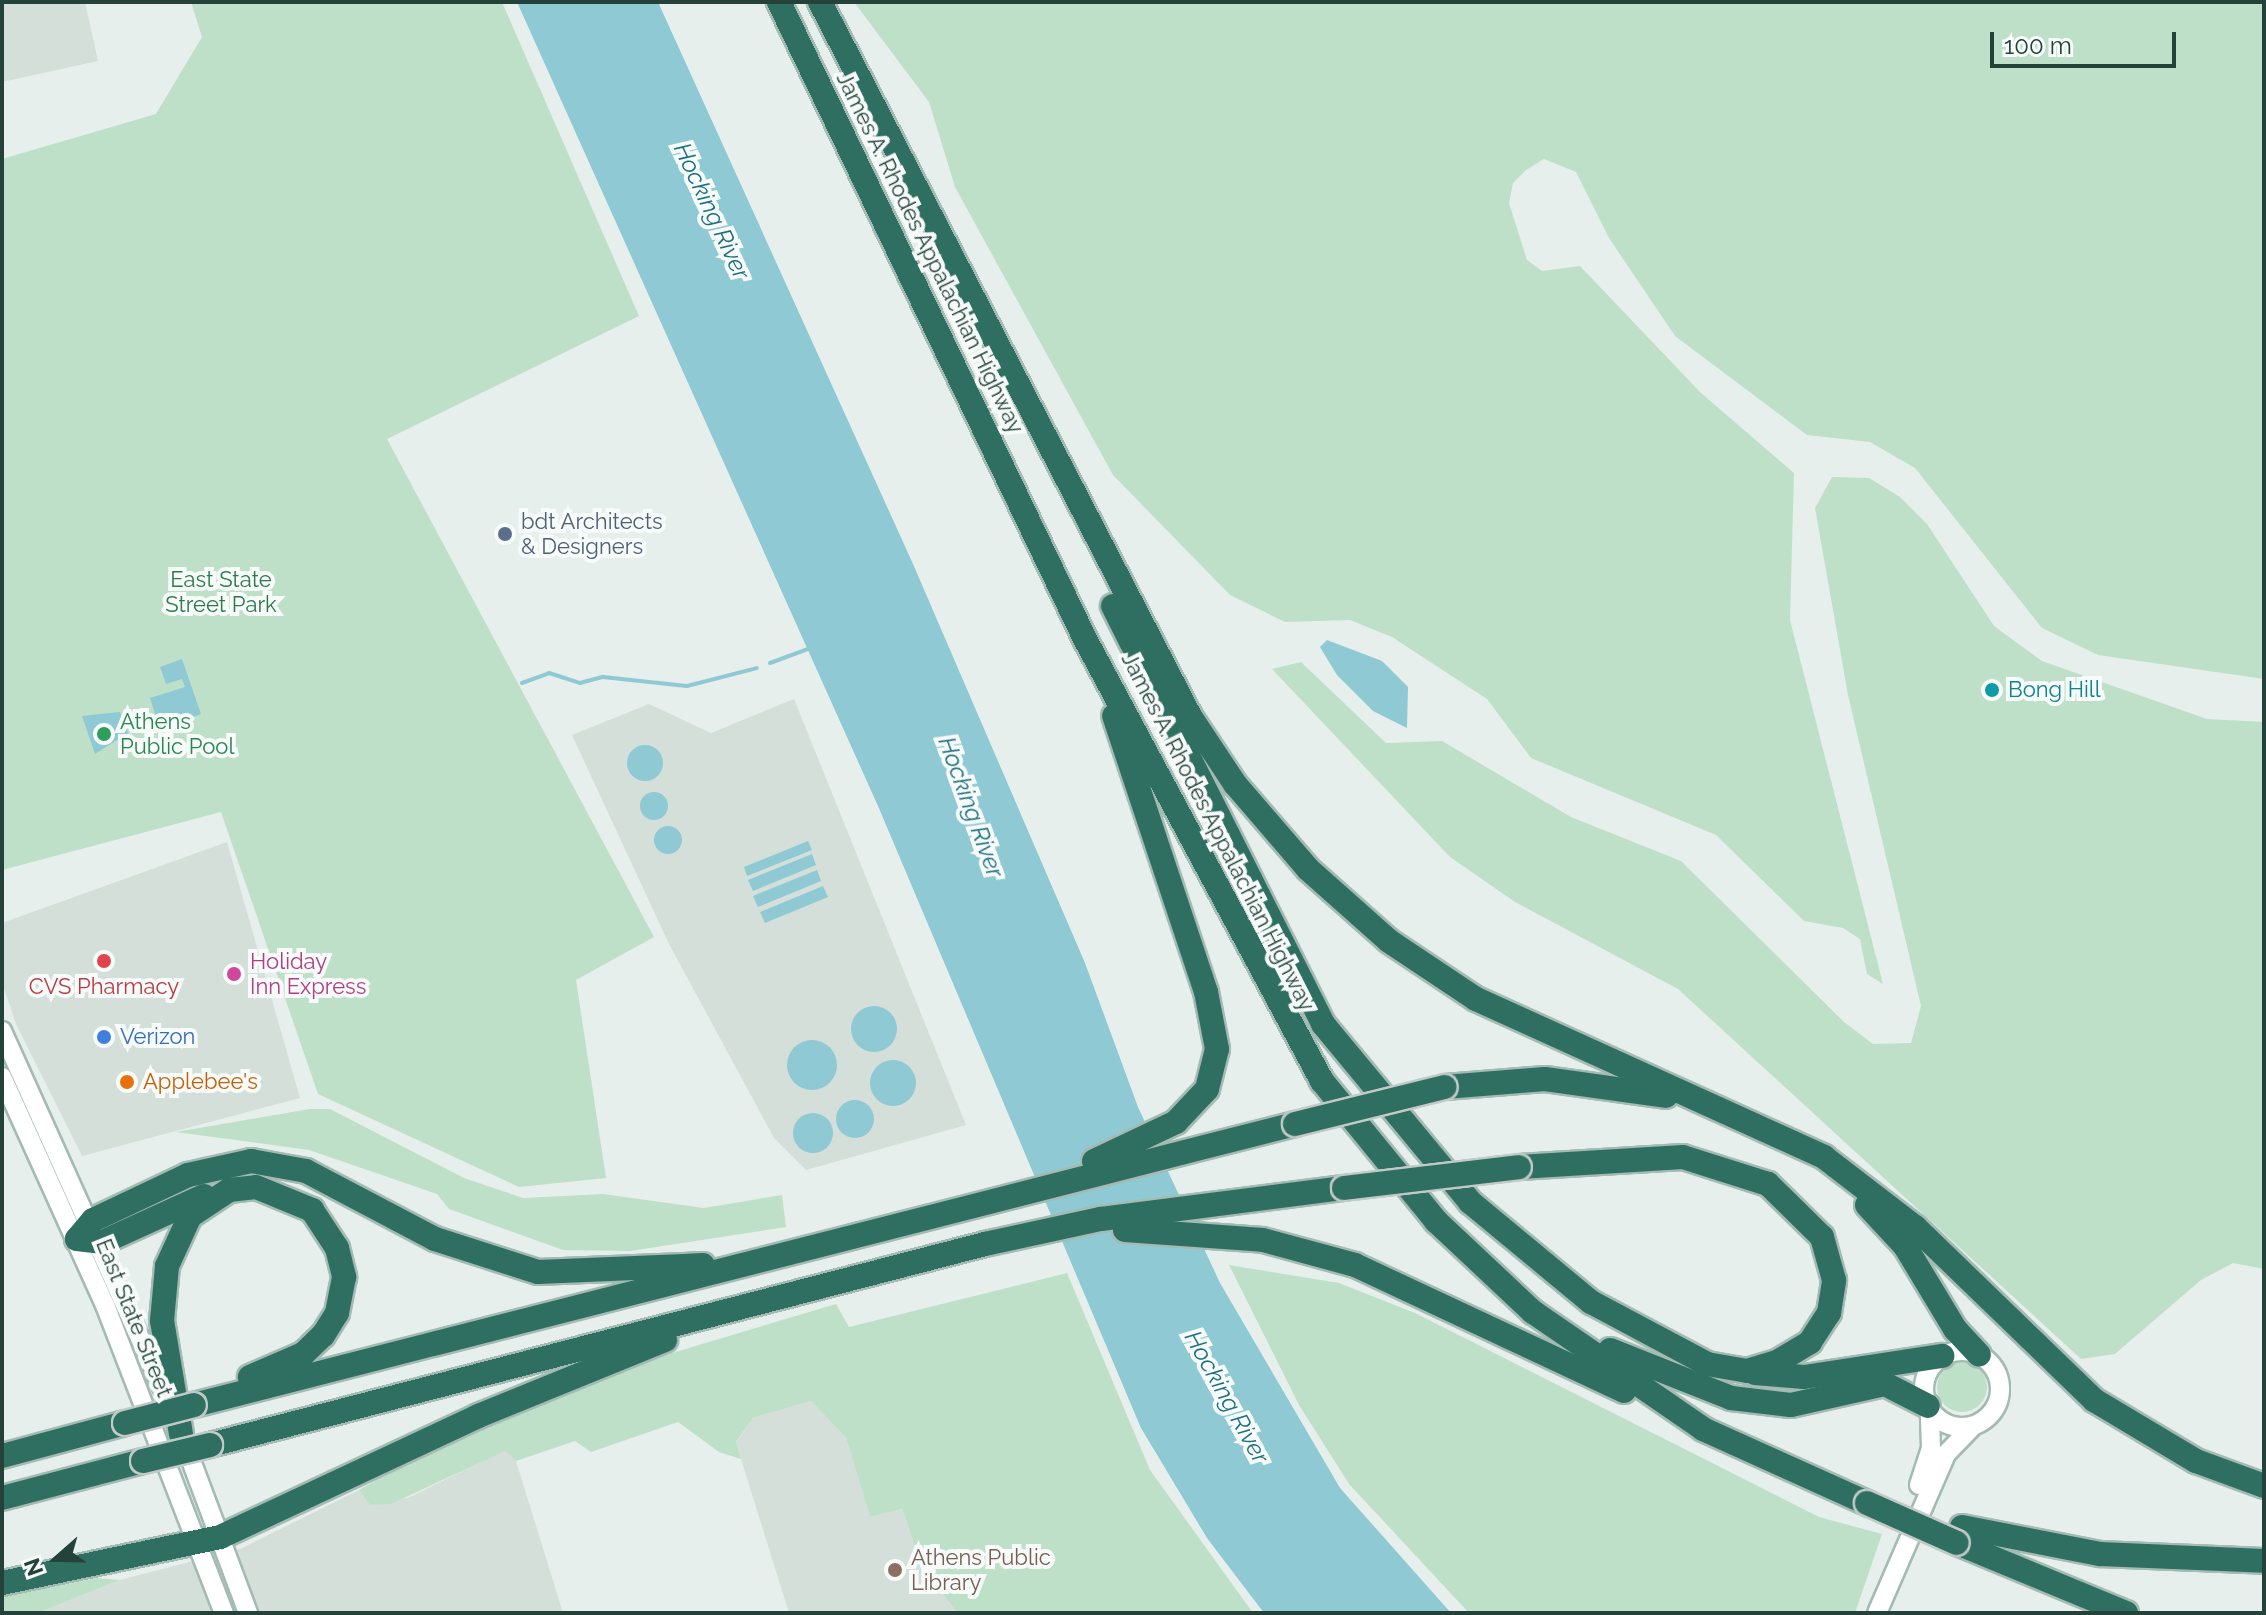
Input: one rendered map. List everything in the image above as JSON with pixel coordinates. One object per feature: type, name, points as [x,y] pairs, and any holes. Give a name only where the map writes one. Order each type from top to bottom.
[{"type":"highway","name":"James A. Rhodes Appalachian Highway","points":[[779,2],[1085,639],[1322,1081],[1436,1221],[1533,1312],[1703,1429],[1867,1503],[1960,1535],[2100,1554],[2264,1561]]},
{"type":"highway","name":"James A. Rhodes Appalachian Highway","points":[[820,2],[1176,691],[1258,812],[1367,923],[1476,999],[1796,1143],[1915,1227],[2094,1400],[2196,1461],[2264,1486]]},
{"type":"highway","points":[[849,60],[1236,859],[1323,1024],[1418,1145],[1514,1243],[1591,1302],[1688,1355],[1747,1371],[1804,1377],[1942,1356]]},
{"type":"highway","points":[[978,1203],[1142,1143],[1198,1101],[1213,1070],[1213,1018],[1085,639]]},
{"type":"highway","points":[[2,1456],[866,1231],[1445,1087],[1510,1079],[1597,1082],[1727,1110]]},
{"type":"highway","points":[[1796,1143],[1896,1234],[1955,1329],[1979,1355]]},
{"type":"highway","points":[[2,1498],[985,1244],[1055,1229],[1245,1201],[1519,1167],[1683,1157],[1752,1177],[1795,1204],[1828,1250],[1834,1280],[1829,1313],[1801,1349],[1747,1371]]},
{"type":"highway","points":[[98,1231],[188,1175],[251,1161],[306,1171],[435,1239],[538,1272],[761,1258]]},
{"type":"highway","points":[[77,1239],[229,1190],[256,1187],[312,1210],[342,1262],[341,1303],[303,1354],[194,1405]]},
{"type":"highway","points":[[181,1434],[162,1321],[167,1266],[190,1216],[229,1190]]},
{"type":"highway","points":[[1055,1229],[1157,1229],[1263,1240],[1421,1291],[1703,1429]]},
{"type":"highway","points":[[2,1583],[196,1545],[220,1537],[478,1416],[783,1298]]},
{"type":"highway","points":[[1533,1312],[1709,1393],[1791,1405],[1885,1384],[1929,1408]]},
{"type":"highway","points":[[1960,1535],[2126,1613]]},
{"type":"main road","name":"East State Street","points":[[2,1031],[98,1231],[181,1434],[248,1613]]},
{"type":"main road","name":"East State Street","points":[[2,1077],[77,1239],[224,1613]]},
{"type":"main road","points":[[1877,1613],[1908,1531],[1931,1448],[1925,1381],[1942,1356],[1979,1355],[1994,1368],[2000,1390],[1992,1413],[1949,1449],[1908,1531]]},
{"type":"main road","points":[[1929,1408],[1950,1425],[1975,1425]]},
{"type":"shaded area","points":[[2,2],[85,2],[98,61],[2,82]]},
{"type":"shaded area","points":[[794,699],[966,1125],[806,1170],[774,1138],[669,944],[572,735],[649,704],[711,733]]},
{"type":"shaded area","points":[[227,842],[300,1098],[82,1156],[16,1024],[2,982],[2,923]]},
{"type":"shaded area","points":[[811,1401],[846,1438],[870,1517],[902,1509],[921,1563],[957,1613],[789,1613],[736,1443],[753,1418]]},
{"type":"shaded area","points":[[505,1450],[516,1461],[563,1613],[38,1613],[120,1580],[240,1549],[359,1490],[371,1505],[410,1497]]},
{"type":"green space","name":"East State Street Park","points":[[191,2],[502,2],[639,316],[387,439],[654,937],[576,980],[606,1178],[519,1187],[318,1094],[221,812],[2,870],[2,159],[156,114],[202,37]]},
{"type":"green space","points":[[854,2],[2264,2],[2264,679],[2098,655],[2042,628],[1915,468],[1870,442],[1807,435],[1675,336],[1609,238],[1576,172],[1544,159],[1526,170],[1513,183],[1509,203],[1527,260],[1542,271],[1580,266],[1700,392],[1794,473],[1790,620],[1883,984],[1867,974],[1860,939],[1843,928],[1804,921],[1716,835],[1531,758],[1487,699],[1392,637],[1350,620],[1285,622],[1230,595],[1113,475],[955,187],[929,102]]},
{"type":"green space","points":[[1832,477],[1869,478],[1900,497],[1927,524],[1994,626],[2042,661],[2207,719],[2264,722],[2264,1269],[2233,1263],[2201,1280],[2115,1354],[2081,1359],[1678,989],[1515,902],[1450,857],[1272,669],[1301,662],[1386,743],[1442,741],[1571,817],[1681,861],[1844,1022],[1873,1044],[1911,1043],[1921,1006],[1848,695],[1815,508]]},
{"type":"green space","points":[[310,1109],[330,1109],[464,1178],[523,1198],[603,1194],[704,1208],[782,1195],[786,1227],[630,1251],[563,1250],[449,1209],[437,1194],[309,1150],[176,1132]]},
{"type":"green space","points":[[1229,1265],[1339,1283],[1415,1313],[1819,1517],[1882,1534],[1855,1613],[1469,1613],[1349,1484],[1299,1405]]},
{"type":"green space","points":[[1067,1273],[1150,1470],[1253,1613],[957,1613],[921,1563],[902,1509],[870,1517],[846,1438],[811,1401],[753,1418],[736,1442],[741,1459],[719,1452],[678,1422],[591,1452],[575,1441],[516,1461],[505,1451],[391,1504],[370,1505],[359,1490],[449,1439],[662,1356],[836,1304],[849,1327]]},
{"type":"green space","points":[[1962,1362],[1979,1370],[1987,1387],[1979,1404],[1962,1412],[1945,1404],[1937,1387],[1945,1370]]},
{"type":"green space","points":[[97,1578],[120,1580],[38,1613],[2,1613],[2,1597]]},
{"type":"water","name":"Hocking River","points":[[517,2],[658,2],[913,564],[1085,963],[1138,1107],[1220,1283],[1340,1488],[1451,1613],[1264,1613],[1207,1538],[1141,1428],[878,806]]},
{"type":"water","points":[[1327,640],[1382,661],[1408,687],[1407,728],[1373,711],[1337,675],[1320,647]]},
{"type":"water","points":[[182,659],[201,714],[160,729],[150,698],[185,687],[182,679],[166,684],[160,667]]},
{"type":"water","name":"Athens Public Pool","points":[[120,712],[128,733],[95,754],[82,716]]},
{"type":"water","points":[[645,745],[658,750],[663,763],[658,776],[645,781],[632,776],[627,763],[632,750]]},
{"type":"water","points":[[654,792],[664,796],[668,806],[664,816],[654,820],[644,816],[640,806],[644,796]]},
{"type":"water","points":[[668,826],[678,830],[682,840],[678,850],[668,854],[658,850],[654,840],[658,830]]},
{"type":"water","points":[[808,841],[812,850],[747,876],[744,867]]},
{"type":"water","points":[[812,854],[816,865],[753,891],[748,880]]},
{"type":"water","points":[[817,870],[821,881],[758,907],[753,896]]},
{"type":"water","points":[[823,886],[828,897],[765,923],[760,912]]},
{"type":"water","points":[[874,1006],[890,1013],[897,1029],[890,1045],[874,1052],[858,1045],[851,1029],[858,1013]]},
{"type":"water","points":[[812,1040],[830,1047],[837,1065],[830,1083],[812,1090],[794,1083],[787,1065],[794,1047]]},
{"type":"water","points":[[893,1060],[910,1066],[916,1083],[910,1100],[893,1106],[876,1100],[870,1083],[876,1066]]},
{"type":"water","points":[[855,1100],[869,1105],[874,1119],[869,1133],[855,1138],[841,1133],[836,1119],[841,1105]]},
{"type":"water","points":[[813,1113],[827,1119],[833,1133],[827,1147],[813,1153],[799,1147],[793,1133],[799,1119]]},
{"type":"waterway","points":[[770,663],[808,649]]},
{"type":"waterway","points":[[522,683],[549,673],[580,683],[603,677],[687,686],[757,668]]},
{"type":"place","name":"bdt Architects & Designers","points":[[505,534]]},
{"type":"place","name":"Bong Hill","points":[[1992,690]]},
{"type":"place","name":"Athens Public Pool","points":[[104,734]]},
{"type":"place","name":"CVS Pharmacy","points":[[104,961]]},
{"type":"place","name":"Holiday Inn Express","points":[[234,974]]},
{"type":"place","name":"Verizon","points":[[104,1037]]},
{"type":"place","name":"Applebee's","points":[[127,1082]]},
{"type":"place","name":"Athens Public Library","points":[[895,1570]]}]
